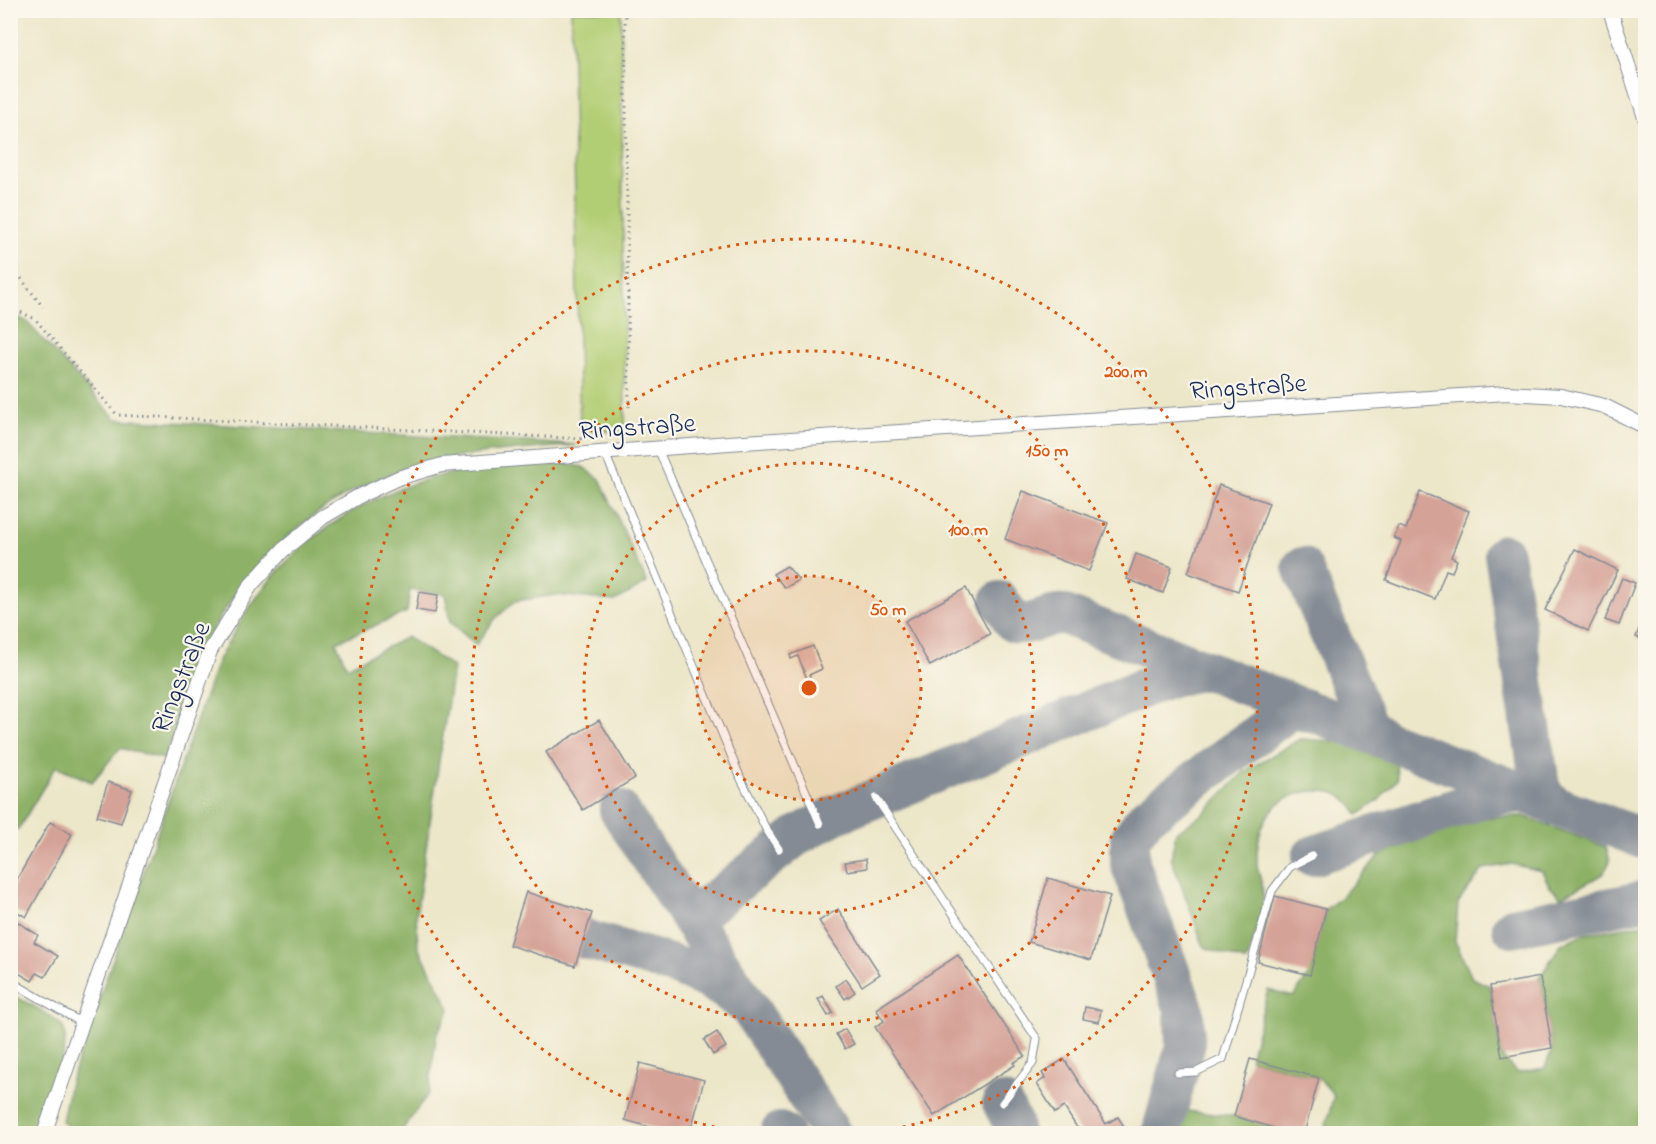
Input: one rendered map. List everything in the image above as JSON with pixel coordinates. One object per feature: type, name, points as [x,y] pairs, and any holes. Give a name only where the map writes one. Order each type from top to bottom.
[{"type":"street","points":[[1610,10],[1646,120]]},
{"type":"street","name":"Ringstraße","points":[[44,1134],[210,651],[252,585],[282,550],[322,518],[359,496],[398,478],[442,465],[1507,393],[1561,396],[1604,406],[1646,427]]},
{"type":"lane","points":[[658,449],[820,824]]},
{"type":"lane","points":[[605,453],[741,779],[766,829],[779,849]]},
{"type":"lane","points":[[876,798],[1037,1039],[1033,1063],[1002,1103]]},
{"type":"lane","points":[[1178,1073],[1196,1072],[1223,1059],[1272,891],[1290,867],[1312,856]]},
{"type":"lane","points":[[10,981],[82,1023]]},
{"type":"lane","points":[[10,996],[19,986]]},
{"type":"path","points":[[625,10],[629,407]]},
{"type":"path","points":[[10,264],[43,307]]},
{"type":"path","points":[[10,307],[35,319],[117,415],[590,439]]},
{"type":"green space","points":[[571,11],[621,11],[625,432],[580,430]]},
{"type":"green space","points":[[10,313],[26,321],[116,419],[577,445],[478,454],[419,465],[381,478],[346,495],[313,517],[282,542],[254,570],[230,602],[193,672],[165,759],[120,748],[92,782],[56,766],[18,830],[10,826]]},
{"type":"green space","points":[[562,463],[583,467],[600,479],[647,583],[615,601],[556,595],[515,601],[495,619],[476,645],[450,622],[445,594],[410,590],[407,612],[336,642],[347,667],[407,637],[453,667],[416,916],[418,946],[450,1009],[436,1036],[429,1093],[400,1133],[74,1133],[62,1121],[70,1082],[217,662],[252,604],[293,555],[344,516],[372,501],[431,478],[462,471]]},
{"type":"green space","points":[[1300,739],[1349,742],[1396,759],[1397,780],[1378,801],[1358,815],[1344,798],[1334,793],[1321,791],[1287,798],[1269,814],[1263,824],[1257,849],[1257,867],[1263,890],[1263,903],[1247,962],[1204,947],[1171,858],[1176,832],[1203,814],[1245,771]]},
{"type":"green space","points":[[1523,816],[1606,847],[1610,861],[1603,874],[1561,897],[1550,887],[1542,871],[1511,864],[1483,869],[1458,903],[1455,941],[1472,978],[1490,986],[1502,1057],[1517,1073],[1545,1068],[1552,1049],[1540,977],[1561,944],[1584,934],[1645,924],[1645,1133],[1324,1133],[1334,1095],[1319,1078],[1250,1059],[1268,990],[1293,997],[1309,975],[1326,909],[1339,899],[1381,854],[1478,818]]},
{"type":"green space","points":[[10,994],[52,1017],[62,1026],[65,1035],[62,1062],[37,1133],[11,1133]]},
{"type":"green space","points":[[1186,1111],[1234,1116],[1294,1133],[1180,1134]]},
{"type":"building","points":[[1219,485],[1269,503],[1238,591],[1188,573]]},
{"type":"building","points":[[1023,491],[1108,523],[1089,571],[1005,539]]},
{"type":"building","points":[[1420,492],[1469,511],[1451,557],[1457,560],[1452,572],[1446,570],[1435,599],[1386,580],[1401,541],[1394,538],[1399,526],[1406,529]]},
{"type":"building","points":[[1575,549],[1618,570],[1588,631],[1545,610]]},
{"type":"building","points":[[1136,554],[1172,567],[1163,593],[1127,579]]},
{"type":"building","points":[[787,566],[799,580],[785,588],[773,574]]},
{"type":"building","points":[[1622,578],[1635,583],[1619,625],[1605,620]]},
{"type":"building","points":[[966,588],[990,634],[930,666],[905,621]]},
{"type":"building","points":[[419,592],[438,595],[435,613],[416,610]]},
{"type":"building","points":[[1646,612],[1646,641],[1636,637]]},
{"type":"building","points":[[813,646],[822,669],[809,675],[812,682],[809,684],[798,656],[791,659],[790,655]]},
{"type":"building","points":[[599,720],[635,778],[583,810],[546,752]]},
{"type":"building","points":[[108,782],[132,790],[121,823],[97,816]]},
{"type":"building","points":[[50,822],[72,834],[26,917],[10,908],[10,891]]},
{"type":"building","points":[[866,859],[867,868],[847,871],[845,862]]},
{"type":"building","points":[[1048,878],[1110,896],[1091,960],[1029,942]]},
{"type":"building","points":[[526,892],[592,913],[575,966],[509,945]]},
{"type":"building","points":[[1275,896],[1326,909],[1310,975],[1258,962]]},
{"type":"building","points":[[838,909],[880,974],[862,986],[819,921]]},
{"type":"building","points":[[18,922],[38,935],[34,942],[58,956],[45,977],[37,973],[32,981],[10,968],[15,959],[10,956],[10,934]]},
{"type":"building","points":[[958,955],[1025,1056],[1013,1063],[1015,1065],[934,1116],[875,1027],[884,1021],[876,1009]]},
{"type":"building","points":[[1540,977],[1552,1048],[1502,1057],[1490,986]]},
{"type":"building","points":[[846,979],[855,992],[845,999],[836,986]]},
{"type":"building","points":[[823,996],[833,1013],[828,1016],[818,999]]},
{"type":"building","points":[[1085,1007],[1101,1010],[1099,1022],[1083,1019]]},
{"type":"building","points":[[845,1029],[854,1044],[845,1049],[836,1034]]},
{"type":"building","points":[[717,1032],[726,1047],[713,1055],[704,1040]]},
{"type":"building","points":[[1064,1059],[1106,1124],[1118,1117],[1129,1134],[1081,1134],[1064,1107],[1055,1113],[1037,1084],[1045,1078],[1042,1073]]},
{"type":"building","points":[[1250,1059],[1319,1078],[1304,1134],[1294,1134],[1234,1116]]},
{"type":"building","points":[[640,1063],[704,1080],[690,1134],[674,1134],[625,1120]]},
{"type":"taxiway","points":[[1504,554],[1541,791],[1554,805]]},
{"type":"taxiway","points":[[1302,567],[1368,727],[1384,739]]},
{"type":"taxiway","points":[[1000,601],[1014,623],[1027,624],[1052,616],[1065,615],[1313,712]]},
{"type":"taxiway","points":[[691,919],[798,835],[837,814],[1168,678],[1205,670]]},
{"type":"taxiway","points":[[1161,1134],[1185,1047],[1184,1009],[1130,863],[1130,839],[1146,817],[1290,710],[1313,712],[1646,840]]},
{"type":"taxiway","points":[[1312,856],[1489,797],[1523,793]]},
{"type":"taxiway","points":[[619,810],[832,1134]]},
{"type":"taxiway","points":[[1512,927],[1646,900]]},
{"type":"taxiway","points":[[585,939],[686,970],[723,989],[740,1001]]},
{"type":"taxiway","points":[[1002,1103],[1012,1122],[1014,1134]]},
{"type":"taxiway","points":[[780,1132],[784,1134]]}]
